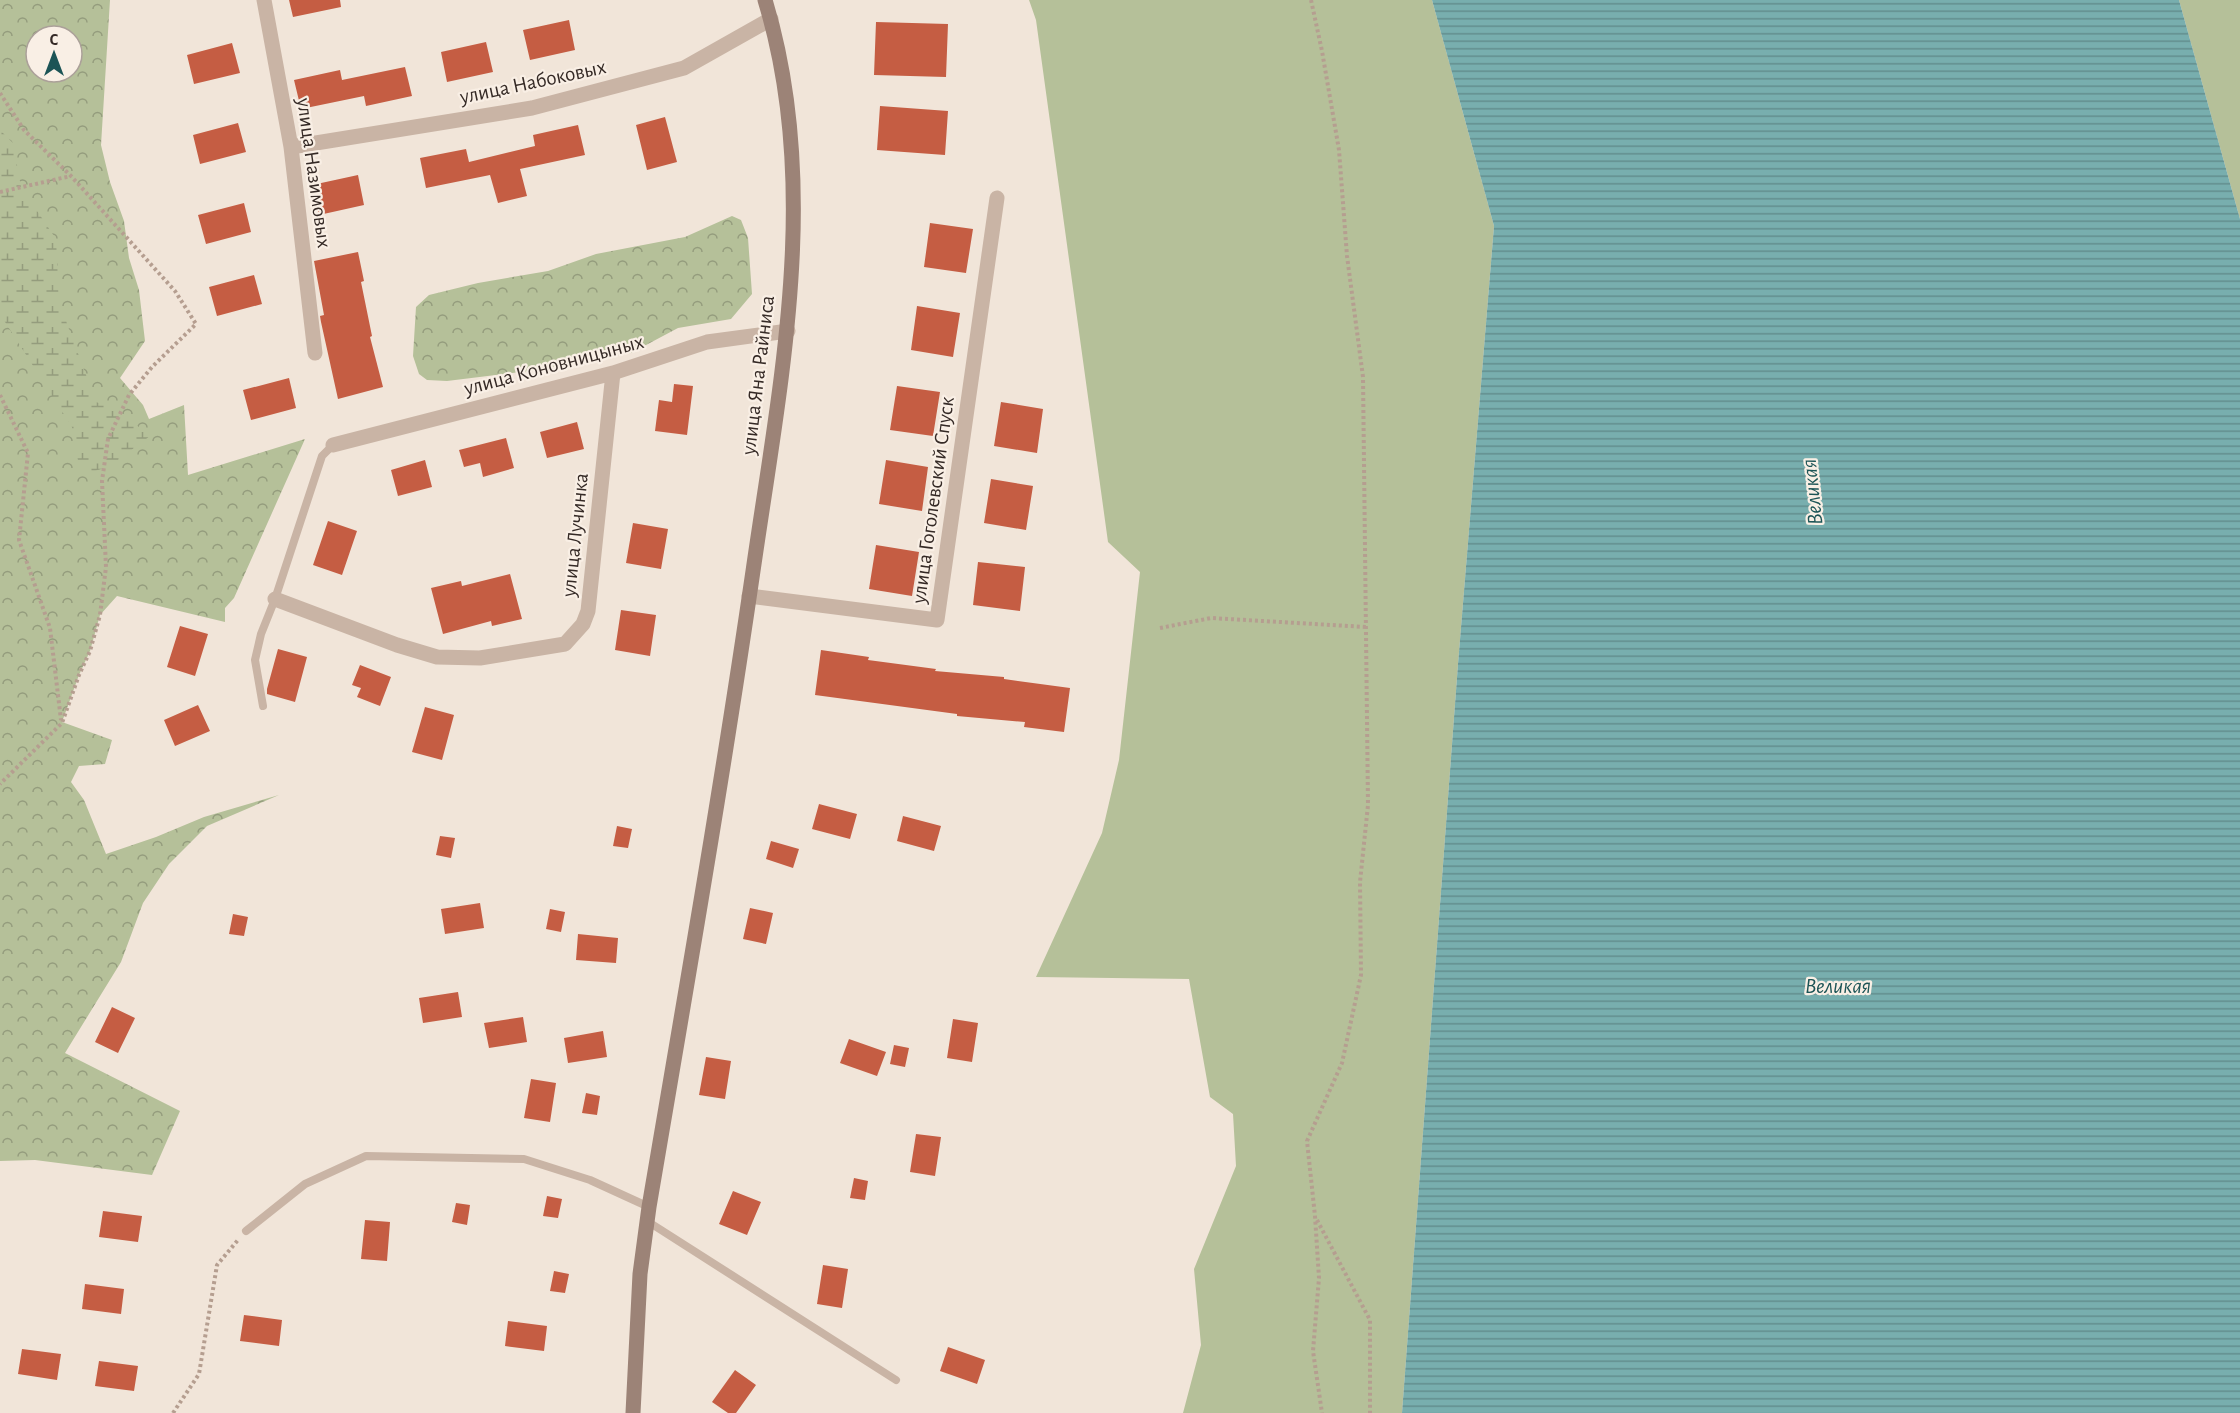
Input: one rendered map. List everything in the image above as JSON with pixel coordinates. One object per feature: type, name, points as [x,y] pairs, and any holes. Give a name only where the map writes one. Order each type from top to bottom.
[{"type":"street","name":"улица Назимовых","points":[[264,0],[291,147],[315,353]]},
{"type":"street","name":"улица Яна Райниса","points":[[633,1413],[640,1274],[648,1214],[726,755],[788,331],[794,166],[784,81],[765,0]]},
{"type":"street","name":"улица Набоковых","points":[[291,147],[532,108],[684,68],[771,19]]},
{"type":"street","name":"улица Гоголевский Спуск","points":[[749,596],[938,620],[997,198]]},
{"type":"street","name":"улица Коновницыных","points":[[333,445],[613,373],[707,342],[788,331]]},
{"type":"street","name":"улица Лучинка","points":[[275,599],[397,645],[437,657],[480,658],[565,644],[582,624],[588,611],[613,373]]},
{"type":"lane","points":[[263,706],[255,660],[261,634],[275,599],[322,456],[333,445]]},
{"type":"lane","points":[[246,1231],[305,1184],[366,1156],[524,1159],[590,1180],[648,1214],[896,1380]]},
{"type":"path","points":[[1311,0],[1339,150],[1347,256],[1363,377],[1368,805],[1360,882],[1361,975],[1342,1063],[1307,1141],[1319,1278],[1313,1351],[1322,1413]]},
{"type":"path","points":[[0,93],[24,130],[70,176],[175,291],[196,324],[152,367],[129,395],[108,439],[102,481],[106,567],[100,615],[90,651],[62,723],[0,784]]},
{"type":"path","points":[[0,192],[70,176]]},
{"type":"path","points":[[0,395],[28,453],[18,540],[50,628],[62,723]]},
{"type":"path","points":[[1160,628],[1211,618],[1366,627]]},
{"type":"path","points":[[1315,1216],[1370,1320],[1370,1413]]},
{"type":"path","points":[[173,1413],[199,1374],[217,1265],[246,1231]]},
{"type":"green space","points":[[0,0],[110,0],[101,145],[110,182],[124,221],[129,258],[139,290],[145,341],[120,378],[143,405],[149,419],[184,405],[188,475],[305,439],[234,598],[225,608],[225,622],[117,596],[100,615],[90,651],[62,722],[112,740],[105,764],[79,766],[71,782],[84,800],[106,854],[204,817],[279,795],[207,826],[169,864],[143,903],[121,962],[65,1053],[180,1111],[152,1175],[35,1160],[0,1161]]},
{"type":"green space","points":[[1029,0],[1432,0],[1494,226],[1458,664],[1402,1413],[1183,1413],[1201,1345],[1194,1269],[1236,1166],[1233,1114],[1210,1097],[1189,979],[1036,977],[1102,833],[1119,760],[1140,572],[1108,542],[1036,20]]},
{"type":"green space","points":[[2179,0],[2240,0],[2240,219]]},
{"type":"green space","points":[[0,130],[13,143],[21,187],[56,239],[59,302],[96,402],[119,411],[150,436],[110,466],[89,473],[79,466],[72,427],[0,314]]},
{"type":"green space","points":[[732,216],[741,220],[748,238],[752,294],[731,319],[678,328],[631,353],[529,371],[447,381],[427,380],[419,374],[413,356],[416,307],[429,295],[478,283],[548,271],[596,254],[685,237]]},
{"type":"water","name":"Великая","points":[[1432,0],[2179,0],[2240,219],[2240,1413],[1402,1413],[1458,664],[1494,226]]},
{"type":"building","points":[[289,0],[340,0],[341,7],[293,17]]},
{"type":"building","points":[[569,20],[575,50],[530,60],[523,30]]},
{"type":"building","points":[[876,22],[948,24],[946,77],[874,75]]},
{"type":"building","points":[[486,42],[493,72],[447,82],[441,52]]},
{"type":"building","points":[[232,43],[240,73],[194,84],[187,55]]},
{"type":"building","points":[[405,67],[412,96],[366,106],[364,96],[301,109],[294,80],[340,70],[342,80]]},
{"type":"building","points":[[880,106],[948,111],[945,155],[877,150]]},
{"type":"building","points":[[665,117],[677,162],[647,170],[636,125]]},
{"type":"building","points":[[238,123],[246,152],[200,164],[193,135]]},
{"type":"building","points":[[578,125],[585,155],[520,169],[527,196],[498,203],[490,175],[426,188],[420,158],[466,149],[469,162],[535,146],[533,135]]},
{"type":"building","points":[[358,175],[364,205],[319,215],[312,185]]},
{"type":"building","points":[[244,203],[251,232],[206,244],[198,215]]},
{"type":"building","points":[[930,223],[973,229],[966,273],[924,267]]},
{"type":"building","points":[[358,252],[364,281],[361,282],[372,336],[370,337],[383,387],[338,399],[321,322],[320,316],[324,315],[314,261]]},
{"type":"building","points":[[254,275],[262,304],[217,316],[209,287]]},
{"type":"building","points":[[917,306],[960,313],[953,357],[911,350]]},
{"type":"building","points":[[289,378],[296,408],[251,420],[243,390]]},
{"type":"building","points":[[674,384],[693,386],[687,435],[655,431],[659,400],[672,402]]},
{"type":"building","points":[[897,386],[940,392],[933,436],[890,430]]},
{"type":"building","points":[[1001,402],[1043,409],[1037,453],[994,446]]},
{"type":"building","points":[[577,422],[584,449],[547,458],[540,432]]},
{"type":"building","points":[[506,438],[514,468],[483,477],[480,463],[464,467],[459,450]]},
{"type":"building","points":[[425,460],[432,487],[398,496],[391,470]]},
{"type":"building","points":[[886,460],[928,467],[922,511],[879,504]]},
{"type":"building","points":[[991,479],[1033,486],[1026,530],[984,523]]},
{"type":"building","points":[[328,521],[357,531],[342,575],[313,565]]},
{"type":"building","points":[[633,523],[668,529],[661,569],[626,563]]},
{"type":"building","points":[[876,545],[919,552],[912,596],[869,589]]},
{"type":"building","points":[[978,562],[1025,567],[1020,611],[973,605]]},
{"type":"building","points":[[510,574],[522,619],[492,626],[491,621],[443,634],[431,588],[461,581],[462,586]]},
{"type":"building","points":[[621,610],[656,615],[650,656],[615,650]]},
{"type":"building","points":[[180,626],[208,634],[195,676],[167,667]]},
{"type":"building","points":[[278,649],[307,657],[295,702],[267,694]]},
{"type":"building","points":[[821,650],[869,657],[868,660],[936,669],[935,671],[1004,677],[1004,679],[1070,688],[1064,732],[1024,727],[1025,722],[957,716],[957,714],[815,695]]},
{"type":"building","points":[[360,665],[391,677],[380,706],[357,697],[361,688],[352,685]]},
{"type":"building","points":[[198,705],[210,731],[175,746],[164,720]]},
{"type":"building","points":[[425,707],[454,715],[442,760],[412,752]]},
{"type":"building","points":[[819,804],[857,814],[850,839],[812,829]]},
{"type":"building","points":[[903,816],[941,826],[934,851],[897,841]]},
{"type":"building","points":[[617,826],[632,829],[628,848],[613,846]]},
{"type":"building","points":[[440,836],[455,838],[451,858],[436,855]]},
{"type":"building","points":[[771,841],[799,849],[793,868],[766,859]]},
{"type":"building","points":[[480,903],[484,928],[445,934],[441,909]]},
{"type":"building","points":[[750,908],[773,913],[766,944],[743,939]]},
{"type":"building","points":[[550,909],[565,912],[561,932],[546,929]]},
{"type":"building","points":[[233,914],[248,917],[244,936],[229,934]]},
{"type":"building","points":[[578,934],[618,938],[616,963],[576,960]]},
{"type":"building","points":[[458,992],[462,1017],[423,1023],[419,998]]},
{"type":"building","points":[[112,1007],[135,1018],[118,1053],[95,1042]]},
{"type":"building","points":[[523,1017],[527,1042],[489,1048],[484,1023]]},
{"type":"building","points":[[953,1019],[978,1023],[972,1062],[947,1058]]},
{"type":"building","points":[[603,1031],[607,1057],[568,1063],[564,1038]]},
{"type":"building","points":[[849,1039],[886,1052],[877,1076],[840,1063]]},
{"type":"building","points":[[894,1045],[909,1048],[905,1067],[890,1064]]},
{"type":"building","points":[[706,1057],[731,1061],[725,1099],[699,1095]]},
{"type":"building","points":[[531,1079],[556,1083],[550,1122],[524,1118]]},
{"type":"building","points":[[586,1093],[600,1096],[597,1115],[582,1113]]},
{"type":"building","points":[[916,1134],[941,1137],[935,1176],[910,1172]]},
{"type":"building","points":[[854,1178],[868,1181],[865,1200],[850,1198]]},
{"type":"building","points":[[733,1191],[761,1202],[747,1235],[719,1224]]},
{"type":"building","points":[[547,1196],[562,1199],[558,1218],[543,1216]]},
{"type":"building","points":[[456,1203],[470,1205],[467,1225],[452,1222]]},
{"type":"building","points":[[103,1211],[142,1216],[138,1242],[99,1237]]},
{"type":"building","points":[[365,1220],[390,1222],[387,1261],[361,1259]]},
{"type":"building","points":[[823,1265],[848,1269],[842,1308],[817,1304]]},
{"type":"building","points":[[554,1271],[569,1274],[565,1293],[550,1291]]},
{"type":"building","points":[[85,1284],[124,1289],[121,1314],[82,1309]]},
{"type":"building","points":[[244,1315],[282,1320],[279,1346],[240,1341]]},
{"type":"building","points":[[508,1321],[547,1326],[544,1351],[505,1346]]},
{"type":"building","points":[[948,1347],[985,1360],[977,1384],[940,1371]]},
{"type":"building","points":[[22,1349],[61,1354],[57,1380],[18,1374]]},
{"type":"building","points":[[99,1361],[138,1366],[134,1391],[95,1386]]},
{"type":"building","points":[[735,1370],[756,1385],[736,1413],[728,1413],[712,1402]]}]
